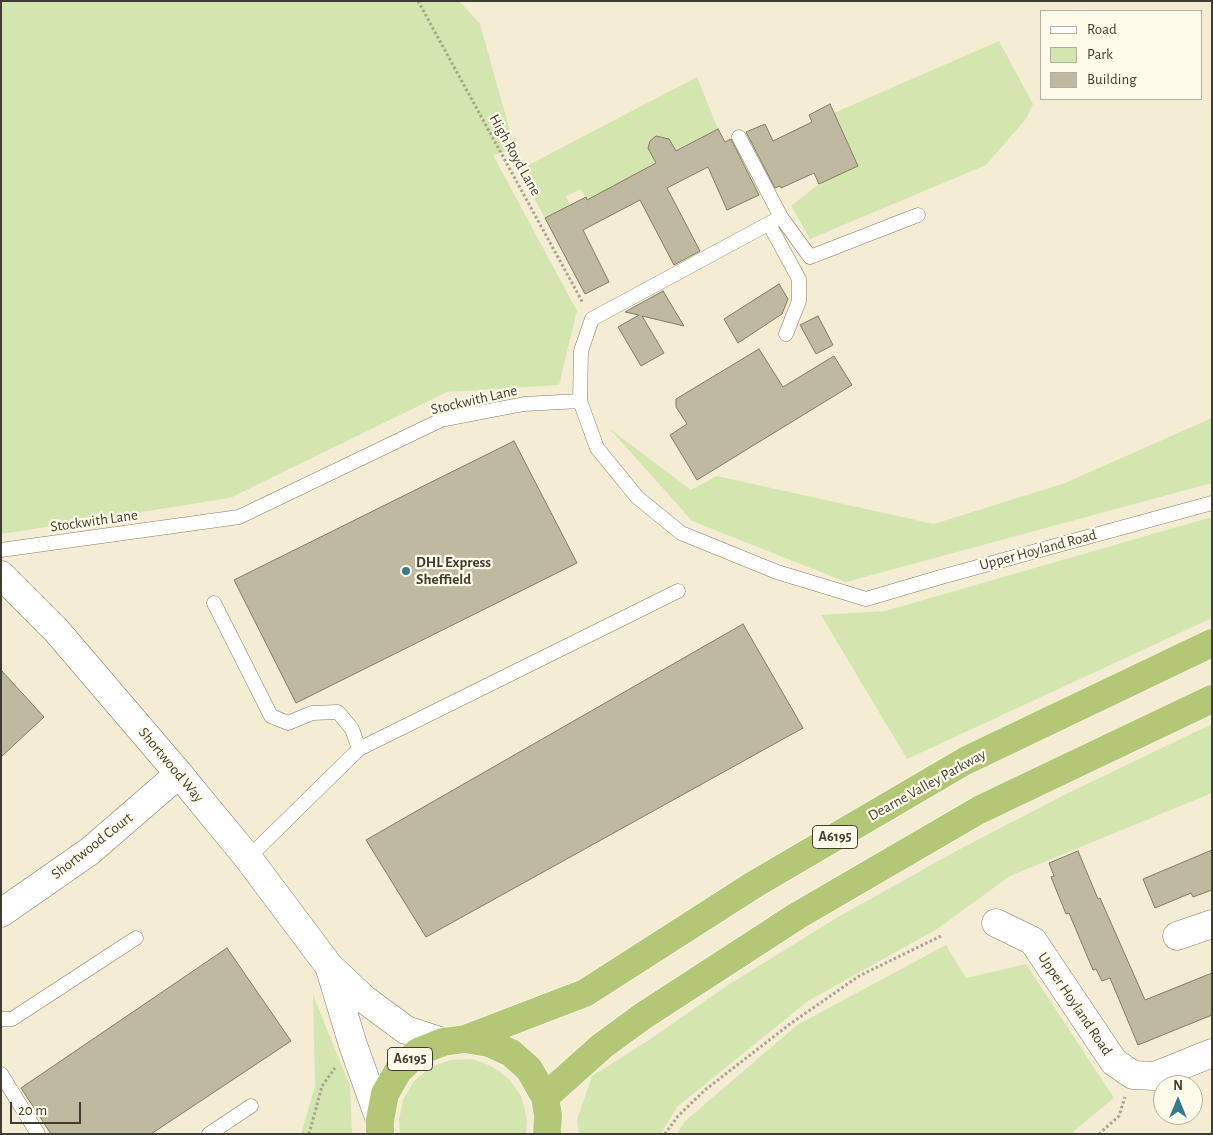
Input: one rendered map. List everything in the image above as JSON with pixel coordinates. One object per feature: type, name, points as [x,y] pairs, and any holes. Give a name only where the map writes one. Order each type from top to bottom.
[{"type":"highway","name":"Dearne Valley Parkway","points":[[454,1040],[585,993],[755,884],[965,761],[1212,643]]},
{"type":"highway","points":[[545,1097],[602,1046],[643,1016],[796,916],[979,810],[1212,698]]},
{"type":"highway","points":[[454,1040],[489,1043],[511,1053],[529,1069],[545,1097],[548,1115],[547,1134]]},
{"type":"highway","name":"A6195","points":[[380,1127],[385,1094],[398,1071],[418,1052],[454,1040]]},
{"type":"street","name":"Shortwood Way","points":[[1,575],[56,630],[179,774],[248,858],[328,966],[364,998],[406,1030],[454,1040]]},
{"type":"street","name":"Shortwood Court","points":[[3,908],[90,851],[179,774]]},
{"type":"street","name":"Upper Hoyland Road","points":[[996,923],[1033,941],[1114,1062],[1133,1075]]},
{"type":"street","points":[[1176,936],[1212,924]]},
{"type":"street","name":"Shortwood Way","points":[[328,966],[380,1127]]},
{"type":"street","points":[[1133,1075],[1155,1076],[1212,1054]]},
{"type":"lane","points":[[739,137],[799,279],[799,301],[786,334]]},
{"type":"lane","points":[[775,221],[810,257],[918,215]]},
{"type":"lane","points":[[580,401],[581,351],[592,319],[775,221]]},
{"type":"lane","name":"Stockwith Lane","points":[[1,550],[239,517],[440,420],[524,404],[580,401]]},
{"type":"lane","name":"Upper Hoyland Road","points":[[580,401],[597,448],[637,497],[681,533],[777,572],[866,600],[941,577],[1212,503]]},
{"type":"lane","points":[[248,858],[359,749],[678,591]]},
{"type":"lane","points":[[214,603],[271,716],[288,723],[312,713],[338,712],[352,729],[359,749]]},
{"type":"lane","points":[[1,1020],[12,1019],[136,938]]},
{"type":"lane","points":[[1,1074],[38,1134]]},
{"type":"lane","points":[[209,1134],[251,1106]]},
{"type":"path","name":"High Royd Lane","points":[[418,1],[592,319]]},
{"type":"path","points":[[665,1134],[678,1116],[705,1090],[790,1024],[859,976],[941,936]]},
{"type":"path","points":[[309,1134],[322,1086],[353,1045]]},
{"type":"path","points":[[1099,1134],[1119,1116],[1133,1075]]},
{"type":"green space","points":[[1,1],[459,1],[480,24],[515,149],[493,155],[577,311],[559,385],[447,392],[230,498],[1,534]]},
{"type":"green space","points":[[999,41],[1033,104],[1026,119],[986,165],[810,239],[791,206],[819,184],[858,166],[834,113]]},
{"type":"green space","points":[[697,77],[718,129],[676,151],[669,139],[656,136],[656,163],[587,200],[581,189],[566,196],[570,205],[545,218],[519,170]]},
{"type":"green space","points":[[1212,418],[1212,483],[846,582],[692,521],[610,429],[691,490],[717,476],[934,524],[1065,483]]},
{"type":"green space","points":[[1212,517],[1212,618],[907,759],[821,615],[885,611]]},
{"type":"green space","points":[[1212,724],[1212,793],[1010,876],[937,929],[808,1001],[677,1107],[661,1134],[579,1134],[577,1120],[592,1076],[649,1040],[728,985],[838,917],[960,849],[1068,793]]},
{"type":"green space","points":[[946,945],[966,978],[1026,964],[1114,1098],[1074,1131],[1073,1134],[677,1134],[684,1122],[797,1025]]},
{"type":"green space","points":[[313,995],[350,1086],[352,1134],[301,1134],[315,1086]]},
{"type":"green space","points":[[473,1059],[493,1067],[510,1080],[522,1098],[527,1119],[526,1134],[400,1134],[399,1120],[403,1100],[414,1081],[431,1067],[451,1060]]},
{"type":"building","points":[[830,104],[858,166],[819,184],[814,173],[781,188],[780,186],[775,188],[746,132],[765,124],[773,141],[812,122],[809,115]]},
{"type":"building","points":[[718,129],[725,142],[731,139],[759,195],[727,210],[708,167],[667,188],[700,251],[674,265],[640,200],[583,230],[609,282],[585,294],[545,218],[586,197],[587,200],[656,163],[648,148],[650,141],[656,136],[669,139],[676,151]]},
{"type":"building","points":[[779,284],[788,299],[782,314],[738,343],[724,319]]},
{"type":"building","points":[[663,291],[684,326],[642,316],[664,353],[641,366],[618,327],[639,315],[625,312]]},
{"type":"building","points":[[818,316],[833,345],[816,354],[800,325]]},
{"type":"building","points":[[759,349],[783,387],[834,356],[852,385],[697,480],[670,435],[687,424],[676,407],[676,399]]},
{"type":"building","name":"DHL Express Sheffield","points":[[514,441],[577,563],[296,703],[234,580]]},
{"type":"building","points":[[743,624],[803,728],[426,937],[366,840]]},
{"type":"building","points":[[1,670],[44,717],[1,757]]},
{"type":"building","points":[[1212,850],[1212,890],[1193,897],[1191,893],[1155,908],[1143,879]]},
{"type":"building","points":[[1078,851],[1145,1000],[1212,973],[1212,1015],[1138,1045],[1110,978],[1102,981],[1096,969],[1093,970],[1069,913],[1066,914],[1051,877],[1054,876],[1049,863]]},
{"type":"building","points":[[227,948],[291,1041],[151,1134],[51,1134],[21,1088]]},
{"type":"place","name":"DHL Express Sheffield","points":[[406,571]]}]
